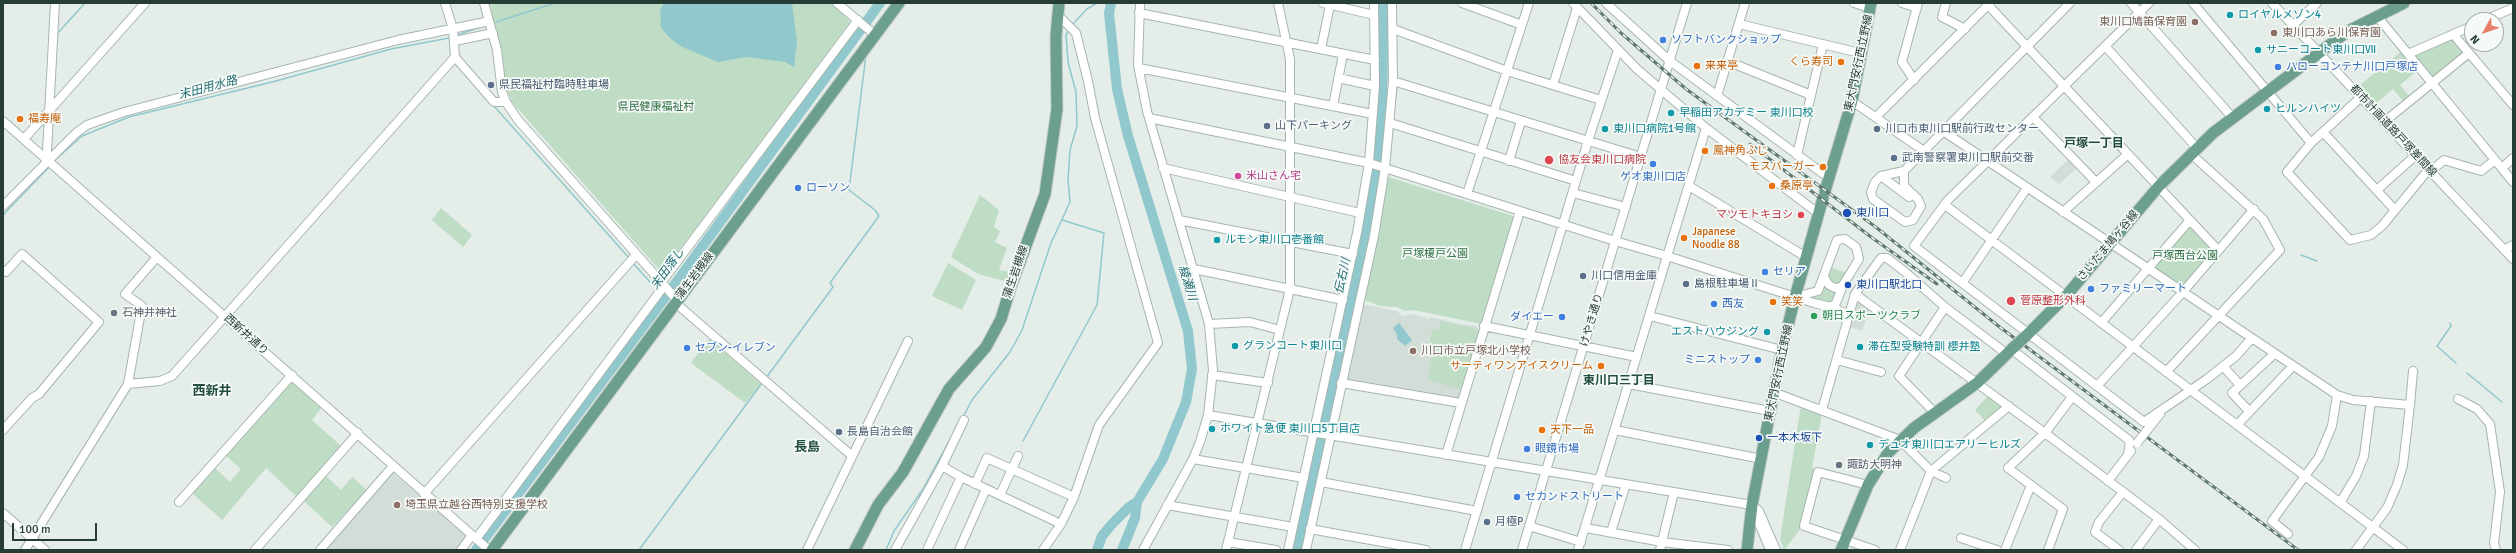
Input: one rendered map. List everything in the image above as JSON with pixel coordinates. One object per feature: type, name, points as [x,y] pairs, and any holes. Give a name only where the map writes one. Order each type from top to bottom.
[{"type":"main road","name":"蒲生岩槻線","points":[[491,550],[899,3]]},
{"type":"main road","name":"蒲生岩槻線","points":[[855,550],[878,505],[903,472],[950,389],[986,347],[1001,318],[1010,286],[1045,194],[1057,110],[1058,3]]},
{"type":"main road","name":"さいたま鳩ヶ谷線","points":[[1844,545],[1868,485],[1888,453],[1900,440],[1977,383],[2027,335],[2066,296],[2159,186],[2193,150],[2267,90],[2356,26],[2404,3]]},
{"type":"main road","name":"東大門安行西立野線","points":[[1747,550],[1752,505],[1782,350],[1806,257],[1852,101],[1860,53],[1871,6]]},
{"type":"street","points":[[47,159],[55,3]]},
{"type":"street","points":[[24,139],[144,3]]},
{"type":"street","points":[[445,3],[453,29],[456,57],[494,102],[506,102]]},
{"type":"street","points":[[484,3],[493,33],[506,102],[518,120],[677,300],[679,306],[851,455]]},
{"type":"street","points":[[837,3],[875,34]]},
{"type":"street","points":[[1140,3],[1139,68],[1149,118],[1209,324],[1212,375],[1208,415],[1193,459],[1143,550]]},
{"type":"street","points":[[1276,550],[1227,546],[1290,288],[1291,147],[1288,43],[1278,3]]},
{"type":"street","points":[[1288,550],[1353,254],[1370,164],[1375,86],[1374,3]]},
{"type":"street","points":[[1306,550],[1374,236],[1390,123],[1393,81],[1392,3]]},
{"type":"street","points":[[1462,3],[1476,5],[1522,25]]},
{"type":"street","points":[[1467,194],[1529,3]]},
{"type":"street","points":[[1606,3],[1670,61],[1829,178]]},
{"type":"street","points":[[1670,61],[1687,3]]},
{"type":"street","points":[[1716,96],[1745,3]]},
{"type":"street","points":[[1854,3],[1871,6]]},
{"type":"street","points":[[1902,3],[1918,6],[1902,62],[1914,80]]},
{"type":"street","points":[[1946,3],[1942,17],[1964,29]]},
{"type":"street","points":[[1921,206],[1913,220],[1905,222],[1876,203],[1871,192],[1881,176],[1904,171],[2070,3]]},
{"type":"street","points":[[2131,3],[2232,117]]},
{"type":"street","points":[[2149,3],[1945,205],[1914,246],[1963,282],[2027,335],[2144,422],[2223,366],[2252,339]]},
{"type":"street","points":[[2193,3],[2311,143]]},
{"type":"street","name":"都市計画道路戸塚差間線","points":[[2272,3],[2513,259]]},
{"type":"street","points":[[2293,25],[2317,3]]},
{"type":"street","points":[[1321,49],[1327,4],[1374,15]]},
{"type":"street","points":[[1877,116],[1989,4],[2218,250]]},
{"type":"street","points":[[1575,5],[1618,50],[1706,128],[1819,214]]},
{"type":"street","points":[[1553,85],[1575,5]]},
{"type":"street","points":[[2504,12],[2513,8]]},
{"type":"street","points":[[1139,13],[1375,60]]},
{"type":"street","points":[[1044,550],[1061,524],[1074,497],[1099,425],[1158,343],[1095,118],[1076,32],[1057,14]]},
{"type":"street","points":[[2377,16],[2513,182]]},
{"type":"street","points":[[461,550],[474,537],[858,20]]},
{"type":"street","points":[[3,206],[47,159],[87,125],[124,112],[398,40],[485,22]]},
{"type":"street","points":[[1739,24],[1860,53]]},
{"type":"street","points":[[1393,29],[1507,71],[1601,100]]},
{"type":"street","points":[[2408,54],[2464,29]]},
{"type":"street","points":[[455,41],[493,33]]},
{"type":"street","points":[[2453,34],[2513,105]]},
{"type":"street","points":[[1797,155],[1823,44]]},
{"type":"street","points":[[2105,46],[2193,150],[2254,209],[2268,226],[2280,250],[2166,372]]},
{"type":"street","points":[[1465,550],[1588,141],[1618,50]]},
{"type":"street","points":[[2384,122],[2469,53]]},
{"type":"street","points":[[1333,106],[1342,54]]},
{"type":"street","points":[[128,384],[160,382],[172,376],[456,57]]},
{"type":"street","name":"けやき通り","points":[[1522,550],[1670,61]]},
{"type":"street","points":[[1727,61],[1811,95]]},
{"type":"street","points":[[1139,68],[1373,114]]},
{"type":"street","points":[[1338,78],[1375,86]]},
{"type":"street","points":[[1393,81],[1640,157]]},
{"type":"street","points":[[2361,97],[2311,143],[2287,172],[2350,240],[2371,235],[2382,226],[2394,209],[2430,170],[2444,160],[2481,171],[2495,160]]},
{"type":"street","points":[[1852,101],[1877,116],[1924,151]]},
{"type":"street","points":[[2033,117],[2096,182]]},
{"type":"street","points":[[1149,118],[1370,164],[1795,297],[1831,307],[1834,306],[1839,311],[1851,314]]},
{"type":"street","name":"西新井通り","points":[[3,120],[424,494],[491,550]]},
{"type":"street","points":[[1509,161],[1521,121]]},
{"type":"street","points":[[1390,123],[1576,181]]},
{"type":"street","points":[[1529,526],[1580,546],[1706,128]]},
{"type":"street","points":[[1943,131],[2110,243],[2146,269],[2336,395],[2370,401],[2410,405]]},
{"type":"street","points":[[2323,132],[2394,209]]},
{"type":"street","points":[[2063,212],[2128,154]]},
{"type":"street","points":[[2377,190],[2416,155]]},
{"type":"street","points":[[2502,168],[2513,158]]},
{"type":"street","points":[[1163,168],[1360,213]]},
{"type":"street","points":[[1904,171],[1904,186],[1918,198],[1921,206]]},
{"type":"street","points":[[1881,176],[1921,206]]},
{"type":"street","points":[[1689,186],[1806,257]]},
{"type":"street","points":[[1963,282],[2027,188]]},
{"type":"street","points":[[1573,193],[1626,207]]},
{"type":"street","points":[[1945,205],[2403,550]]},
{"type":"street","points":[[2097,386],[2182,293],[2254,209]]},
{"type":"street","points":[[1446,455],[1520,211]]},
{"type":"street","points":[[1179,220],[1353,254]]},
{"type":"street","points":[[2101,323],[2146,269],[2190,220]]},
{"type":"street","points":[[1795,297],[1818,292],[1834,244],[1840,239],[1845,239],[1856,247],[1859,256],[1842,287],[1834,306]]},
{"type":"street","points":[[2504,250],[2513,245]]},
{"type":"street","points":[[3,270],[6,272],[22,254],[99,322],[39,394],[32,398],[3,430]]},
{"type":"street","points":[[424,494],[636,255]]},
{"type":"street","points":[[25,550],[128,384],[142,306],[125,294],[157,257]]},
{"type":"street","points":[[1822,410],[1851,314],[1855,294],[1883,257],[1904,271],[1945,307],[2011,350],[2130,441],[2128,455]]},
{"type":"street","points":[[1194,269],[1343,300]]},
{"type":"street","points":[[1824,277],[1829,286],[1835,288],[1842,287]]},
{"type":"street","points":[[1855,294],[1922,341],[2045,433],[2159,519],[2195,550]]},
{"type":"street","points":[[1936,414],[1899,376],[1945,307]]},
{"type":"street","points":[[1650,316],[1782,350]]},
{"type":"street","points":[[1209,324],[1250,322],[1280,330]]},
{"type":"street","points":[[1484,326],[1637,357]]},
{"type":"street","points":[[807,550],[851,455],[908,341]]},
{"type":"street","points":[[2249,411],[2232,393],[2273,354]]},
{"type":"street","points":[[1837,360],[1881,372]]},
{"type":"street","points":[[2223,366],[2240,385]]},
{"type":"street","points":[[2237,425],[2292,367]]},
{"type":"street","points":[[2356,550],[2374,528],[2393,496],[2400,474],[2410,405],[2413,371]]},
{"type":"street","points":[[1212,375],[1268,383]]},
{"type":"street","points":[[179,502],[292,376]]},
{"type":"street","points":[[1342,383],[1461,403]]},
{"type":"street","points":[[1629,384],[1770,411]]},
{"type":"street","points":[[1774,392],[1900,440],[1931,471],[1946,478]]},
{"type":"street","points":[[2288,534],[2272,521],[2305,477],[2327,442],[2332,426],[2336,395]]},
{"type":"street","points":[[2048,550],[2063,509],[2008,468],[2045,433],[2072,397]]},
{"type":"street","points":[[2458,399],[2477,409],[2490,424],[2500,492],[2494,543],[2496,550]]},
{"type":"street","points":[[2340,503],[2358,472],[2364,456],[2370,401]]},
{"type":"street","points":[[1900,550],[1931,471],[2009,406]]},
{"type":"street","points":[[2108,481],[2164,408]]},
{"type":"street","points":[[1208,415],[1313,431],[1491,463],[1752,505],[1763,517],[1776,550]]},
{"type":"street","points":[[895,550],[942,466],[964,420]]},
{"type":"street","points":[[1615,430],[1762,459]]},
{"type":"street","points":[[255,550],[358,434]]},
{"type":"street","points":[[1000,496],[1018,456]]},
{"type":"street","points":[[975,484],[987,458],[1074,497]]},
{"type":"street","points":[[1193,459],[1304,478]]},
{"type":"street","points":[[320,550],[393,466]]},
{"type":"street","points":[[942,466],[975,484],[1061,524]]},
{"type":"street","points":[[1868,485],[1818,472],[1804,526],[1844,545],[1875,550]]},
{"type":"street","points":[[928,550],[961,477]]},
{"type":"street","points":[[1321,482],[1477,510]]},
{"type":"street","points":[[1611,532],[1626,484]]},
{"type":"street","points":[[2005,550],[2031,485]]},
{"type":"street","points":[[959,550],[986,489]]},
{"type":"street","points":[[1661,546],[1674,492]]},
{"type":"street","points":[[2119,550],[2095,532],[2099,522],[2123,492]]},
{"type":"street","points":[[1167,505],[1293,526]]},
{"type":"street","points":[[1752,505],[1770,550]]},
{"type":"street","points":[[3,513],[45,550]]},
{"type":"street","points":[[2136,550],[2159,519]]},
{"type":"street","points":[[1586,528],[1611,532],[1661,546],[1728,550]]},
{"type":"street","points":[[1310,529],[1426,550]]},
{"type":"street","points":[[1961,538],[1997,550]]},
{"type":"shaded area","points":[[2070,158],[2078,167],[2059,184],[2050,177]]},
{"type":"shaded area","points":[[1860,301],[1870,309],[1862,331],[1850,327],[1857,304]]},
{"type":"shaded area","name":"川口市立戸塚北小学校","points":[[1366,305],[1397,311],[1402,316],[1411,314],[1430,319],[1431,317],[1476,326],[1480,331],[1461,398],[1458,400],[1348,383],[1345,379],[1363,306]]},
{"type":"shaded area","name":"埼玉県立越谷西特別支援学校","points":[[393,473],[467,536],[457,550],[325,550]]},
{"type":"green space","name":"県民健康福祉村","points":[[490,3],[832,3],[850,22],[662,273],[512,102],[505,85]]},
{"type":"green space","points":[[2450,38],[2454,39],[2464,50],[2464,52],[2434,79],[2431,78],[2413,57],[2415,53]]},
{"type":"green space","points":[[2402,51],[2418,70],[2400,85],[2410,97],[2404,102],[2393,89],[2376,103],[2360,85]]},
{"type":"green space","name":"戸塚榎戸公園","points":[[1388,177],[1513,216],[1515,218],[1485,320],[1481,324],[1414,310],[1405,311],[1397,307],[1380,306],[1367,301],[1363,297]]},
{"type":"green space","points":[[980,195],[999,210],[994,227],[1000,231],[995,242],[1007,248],[999,270],[1011,272],[1008,282],[978,274],[951,257]]},
{"type":"green space","points":[[441,208],[472,235],[463,247],[432,220]]},
{"type":"green space","name":"戸塚西台公園","points":[[2188,226],[2192,226],[2213,248],[2186,282],[2179,285],[2155,269],[2155,264]]},
{"type":"green space","points":[[948,263],[976,280],[962,310],[932,296]]},
{"type":"green space","points":[[1830,267],[1847,273],[1839,284],[1834,285],[1827,277]]},
{"type":"green space","points":[[1825,288],[1836,292],[1834,301],[1829,303],[1810,298],[1820,296]]},
{"type":"green space","points":[[1441,321],[1474,328],[1479,333],[1461,390],[1428,380],[1433,350],[1429,349],[1432,329],[1439,330]]},
{"type":"green space","points":[[709,339],[761,384],[745,403],[691,363]]},
{"type":"green space","points":[[292,380],[322,407],[312,420],[342,447],[297,497],[266,468],[222,520],[192,493],[214,467],[230,482],[241,469],[225,455]]},
{"type":"green space","points":[[1988,396],[2000,406],[2000,410],[1986,422],[1975,410]]},
{"type":"green space","points":[[1801,405],[1822,413],[1812,468],[1816,469],[1801,528],[1784,550],[1780,539]]},
{"type":"green space","points":[[325,475],[341,490],[352,477],[367,490],[332,527],[303,500]]},
{"type":"water","points":[[664,3],[792,3],[797,42],[794,67],[785,62],[746,57],[718,62],[680,46],[668,36],[661,27],[660,10]]},
{"type":"water","points":[[1399,323],[1412,340],[1405,346],[1397,339],[1397,334],[1393,328]]},
{"type":"waterway","points":[[56,35],[85,3]]},
{"type":"waterway","points":[[496,22],[555,3]]},
{"type":"waterway","name":"末田落し","points":[[476,550],[675,284],[880,3]]},
{"type":"waterway","points":[[1072,25],[1087,9],[1097,3]]},
{"type":"waterway","name":"綾瀬川","points":[[1097,550],[1102,536],[1129,507],[1137,502],[1163,459],[1186,402],[1192,369],[1188,331],[1128,136],[1117,89],[1109,13],[1111,3]]},
{"type":"waterway","name":"伝右川","points":[[1297,550],[1365,236],[1374,182],[1382,106],[1384,3]]},
{"type":"waterway","name":"末田落し","points":[[870,26],[871,15]]},
{"type":"waterway","points":[[457,35],[484,26]]},
{"type":"waterway","points":[[963,417],[972,400],[1010,352],[1022,330],[1051,243],[1070,202],[1068,179],[1070,150],[1077,126],[1076,92],[1068,62],[1066,35],[1069,30]]},
{"type":"waterway","name":"末田用水路","points":[[54,161],[82,136],[129,117],[276,81],[391,49],[449,38]]},
{"type":"waterway","points":[[766,378],[833,287],[830,283],[879,216],[875,210],[849,190],[866,55]]},
{"type":"waterway","points":[[493,105],[630,259]]},
{"type":"waterway","name":"末田用水路","points":[[3,215],[50,166]]},
{"type":"waterway","points":[[1023,441],[1097,305],[1104,233],[1062,220]]},
{"type":"waterway","points":[[2301,255],[2317,261]]},
{"type":"waterway","points":[[633,263],[657,290]]},
{"type":"waterway","name":"末田落し","points":[[661,295],[663,299]]},
{"type":"waterway","points":[[2450,323],[2451,326],[2437,346],[2456,363]]},
{"type":"waterway","points":[[2467,373],[2502,402]]},
{"type":"waterway","points":[[639,550],[762,383]]},
{"type":"waterway","points":[[886,550],[894,531],[923,489],[954,432]]},
{"type":"waterway","points":[[1122,550],[1135,518],[1137,502]]},
{"type":"railway","points":[[1591,3],[1621,33],[1686,89],[1877,228],[1997,325],[2298,550]]},
{"type":"railway","points":[[1750,144],[1871,237],[1937,284]]},
{"type":"place","name":"ロイヤルメゾン4","points":[[2230,15]]},
{"type":"place","name":"東川口鳩笛保育園","points":[[2195,22]]},
{"type":"place","name":"東川口あら川保育園","points":[[2274,33]]},
{"type":"place","name":"ソフトバンクショップ","points":[[1663,40]]},
{"type":"place","name":"サニーコート東川口Ⅶ","points":[[2258,50]]},
{"type":"place","name":"くら寿司","points":[[1841,62]]},
{"type":"place","name":"来来亭","points":[[1697,66]]},
{"type":"place","name":"ハローコンテナ川口戸塚店","points":[[2278,67]]},
{"type":"place","name":"県民福祉村臨時駐車場","points":[[491,85]]},
{"type":"place","name":"ヒルンハイツ","points":[[2267,109]]},
{"type":"place","name":"早稲田アカデミー 東川口校","points":[[1671,113]]},
{"type":"place","name":"福寿庵","points":[[20,119]]},
{"type":"place","name":"山下パーキング","points":[[1267,126]]},
{"type":"place","name":"東川口病院1号館","points":[[1605,129]]},
{"type":"place","name":"川口市東川口駅前行政センター","points":[[1877,129]]},
{"type":"place","name":"鳳神角ふじ","points":[[1705,151]]},
{"type":"place","name":"武南警察署東川口駅前交番","points":[[1894,158]]},
{"type":"place","name":"協友会東川口病院","points":[[1549,160]]},
{"type":"place","name":"ゲオ東川口店","points":[[1653,164]]},
{"type":"place","name":"モスバーガー","points":[[1823,167]]},
{"type":"place","name":"米山さん宅","points":[[1238,176]]},
{"type":"place","name":"桑原亭","points":[[1772,186]]},
{"type":"place","name":"ローソン","points":[[798,188]]},
{"type":"place","name":"東川口","points":[[1847,213]]},
{"type":"place","name":"マツモトキヨシ","points":[[1801,215]]},
{"type":"place","name":"Japanese Noodle 88","points":[[1684,238]]},
{"type":"place","name":"ルモン東川口壱番館","points":[[1217,240]]},
{"type":"place","name":"セリア","points":[[1765,272]]},
{"type":"place","name":"川口信用金庫","points":[[1583,276]]},
{"type":"place","name":"島根駐車場Ⅱ","points":[[1686,284]]},
{"type":"place","name":"東川口駅北口","points":[[1848,285]]},
{"type":"place","name":"ファミリーマート","points":[[2091,289]]},
{"type":"place","name":"菅原整形外科","points":[[2011,301]]},
{"type":"place","name":"笑笑","points":[[1773,302]]},
{"type":"place","name":"西友","points":[[1714,304]]},
{"type":"place","name":"石神井神社","points":[[114,313]]},
{"type":"place","name":"朝日スポーツクラブ","points":[[1814,316]]},
{"type":"place","name":"ダイエー","points":[[1562,317]]},
{"type":"place","name":"エストハウジング","points":[[1767,332]]},
{"type":"place","name":"グランコート東川口","points":[[1235,346]]},
{"type":"place","name":"滞在型受験特訓 櫻井塾","points":[[1860,347]]},
{"type":"place","name":"セブン-イレブン","points":[[687,348]]},
{"type":"place","name":"川口市立戸塚北小学校","points":[[1413,351]]},
{"type":"place","name":"ミニストップ","points":[[1758,360]]},
{"type":"place","name":"サーティワンアイスクリーム","points":[[1601,366]]},
{"type":"place","name":"ホワイト急便 東川口5丁目店","points":[[1212,429]]},
{"type":"place","name":"天下一品","points":[[1542,430]]},
{"type":"place","name":"長島自治会館","points":[[839,432]]},
{"type":"place","name":"一本木坂下","points":[[1759,438]]},
{"type":"place","name":"デュオ東川口エアリーヒルズ","points":[[1870,445]]},
{"type":"place","name":"眼鏡市場","points":[[1527,449]]},
{"type":"place","name":"諏訪大明神","points":[[1839,465]]},
{"type":"place","name":"セカンドストリート","points":[[1517,497]]},
{"type":"place","name":"埼玉県立越谷西特別支援学校","points":[[397,505]]},
{"type":"place","name":"月極P","points":[[1487,522]]},
{"type":"district","name":"戸塚一丁目","points":[[2094,144]]},
{"type":"district","name":"東川口三丁目","points":[[1619,381]]},
{"type":"district","name":"西新井","points":[[212,392]]},
{"type":"district","name":"長島","points":[[807,448]]}]
